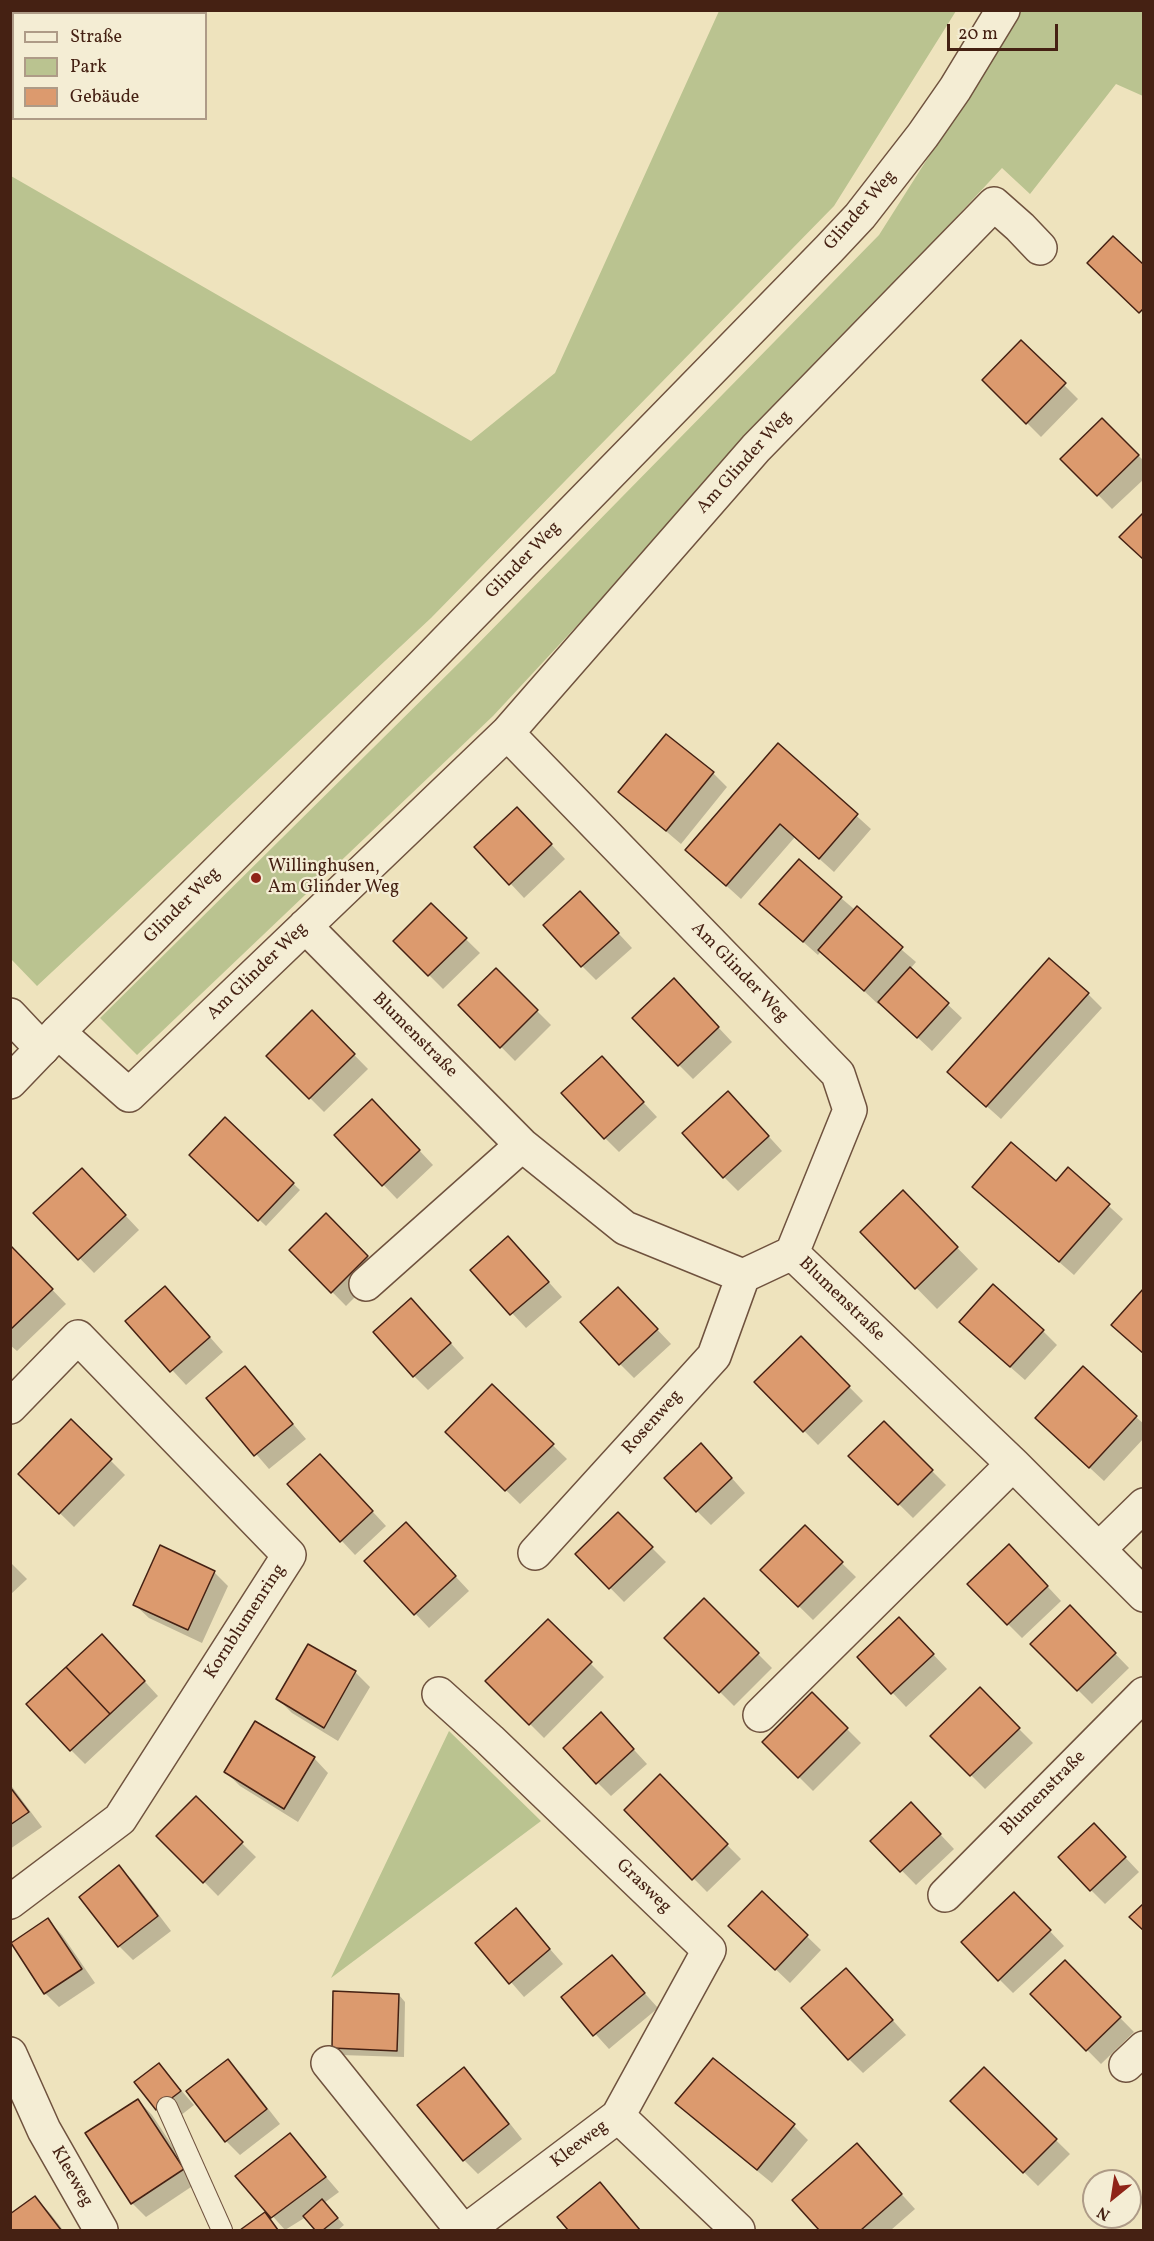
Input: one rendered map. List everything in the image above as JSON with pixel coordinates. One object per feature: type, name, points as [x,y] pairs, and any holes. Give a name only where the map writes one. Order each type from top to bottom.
[{"type":"street","name":"Glinder Weg","points":[[10,1082],[422,666],[837,241],[860,216],[923,135],[955,89],[1003,10]]},
{"type":"street","name":"Am Glinder Weg","points":[[50,1040],[129,1095],[507,733],[756,448],[994,204],[1040,248]]},
{"type":"street","name":"Am Glinder Weg","points":[[507,733],[838,1074],[850,1110],[792,1253]]},
{"type":"street","name":"Blumenstraße","points":[[305,926],[522,1145],[625,1228],[742,1276],[792,1253],[1013,1464],[1143,1595]]},
{"type":"street","points":[[10,1015],[50,1040]]},
{"type":"street","points":[[366,1284],[522,1145]]},
{"type":"street","name":"Rosenweg","points":[[536,1553],[714,1356],[742,1276]]},
{"type":"street","name":"Kornblumenring","points":[[10,1407],[78,1338],[289,1555],[120,1819],[10,1902]]},
{"type":"street","points":[[760,1715],[1013,1464]]},
{"type":"street","points":[[1099,1549],[1143,1505]]},
{"type":"street","name":"Grasweg","points":[[439,1694],[709,1950],[618,2116]]},
{"type":"street","name":"Blumenstraße","points":[[945,1895],[1143,1694]]},
{"type":"street","name":"Kleeweg","points":[[10,2054],[41,2124],[101,2230]]},
{"type":"street","points":[[328,2063],[462,2230]]},
{"type":"street","name":"Kleeweg","points":[[467,2230],[618,2116],[738,2230]]},
{"type":"lane","points":[[167,2107],[222,2230]]},
{"type":"green space","points":[[719,11],[956,11],[834,206],[431,618],[37,986],[10,958],[11,176],[471,441],[555,373]]},
{"type":"green space","points":[[1021,11],[1143,11],[1143,96],[1116,84],[1030,194],[1002,168],[493,716],[137,1055],[100,1018],[464,658],[879,235]]},
{"type":"green space","points":[[449,1731],[541,1821],[331,1978]]},
{"type":"building","points":[[1113,236],[1144,265],[1144,308],[1139,313],[1087,263]]},
{"type":"building","points":[[1021,340],[1066,383],[1026,424],[982,380]]},
{"type":"building","points":[[1102,418],[1139,455],[1097,496],[1060,459]]},
{"type":"building","points":[[1144,512],[1144,560],[1119,537]]},
{"type":"building","points":[[666,734],[714,772],[666,831],[618,792]]},
{"type":"building","points":[[778,743],[858,814],[819,859],[780,824],[726,886],[685,850]]},
{"type":"building","points":[[517,807],[552,844],[509,885],[474,847]]},
{"type":"building","points":[[799,859],[842,897],[803,942],[759,904]]},
{"type":"building","points":[[580,891],[619,933],[581,967],[543,925]]},
{"type":"building","points":[[431,903],[467,938],[428,976],[393,941]]},
{"type":"building","points":[[857,906],[903,947],[864,991],[818,950]]},
{"type":"building","points":[[1049,958],[1089,993],[986,1107],[947,1072]]},
{"type":"building","points":[[910,967],[949,1003],[917,1038],[878,1002]]},
{"type":"building","points":[[496,968],[538,1010],[500,1048],[458,1005]]},
{"type":"building","points":[[674,978],[719,1027],[678,1066],[632,1018]]},
{"type":"building","points":[[312,1010],[355,1054],[309,1099],[266,1056]]},
{"type":"building","points":[[602,1056],[644,1102],[604,1139],[561,1093]]},
{"type":"building","points":[[728,1091],[769,1136],[723,1178],[682,1133]]},
{"type":"building","points":[[372,1099],[420,1150],[382,1186],[334,1135]]},
{"type":"building","points":[[225,1117],[294,1183],[258,1221],[189,1155]]},
{"type":"building","points":[[1011,1142],[1056,1181],[1068,1167],[1110,1204],[1059,1262],[972,1187]]},
{"type":"building","points":[[82,1168],[126,1215],[78,1260],[33,1213]]},
{"type":"building","points":[[903,1190],[958,1247],[915,1289],[860,1232]]},
{"type":"building","points":[[326,1213],[368,1256],[331,1293],[289,1250]]},
{"type":"building","points":[[508,1236],[549,1282],[510,1315],[470,1270]]},
{"type":"building","points":[[10,1245],[53,1289],[10,1330]]},
{"type":"building","points":[[993,1284],[1044,1330],[1010,1367],[959,1322]]},
{"type":"building","points":[[165,1286],[210,1337],[170,1372],[125,1321]]},
{"type":"building","points":[[618,1287],[658,1329],[619,1365],[580,1322]]},
{"type":"building","points":[[1144,1288],[1144,1354],[1111,1325]]},
{"type":"building","points":[[411,1298],[451,1343],[413,1377],[373,1332]]},
{"type":"building","points":[[801,1336],[850,1386],[803,1432],[754,1382]]},
{"type":"building","points":[[245,1366],[293,1424],[254,1456],[206,1398]]},
{"type":"building","points":[[1083,1366],[1137,1416],[1089,1468],[1035,1418]]},
{"type":"building","points":[[492,1384],[554,1444],[505,1491],[445,1432]]},
{"type":"building","points":[[71,1419],[112,1459],[59,1514],[18,1474]]},
{"type":"building","points":[[884,1421],[933,1470],[898,1505],[848,1456]]},
{"type":"building","points":[[701,1443],[732,1478],[696,1512],[664,1478]]},
{"type":"building","points":[[320,1454],[373,1511],[340,1542],[287,1484]]},
{"type":"building","points":[[618,1512],[653,1547],[609,1589],[575,1554]]},
{"type":"building","points":[[406,1522],[456,1576],[414,1615],[364,1561]]},
{"type":"building","points":[[805,1525],[843,1562],[798,1607],[760,1570]]},
{"type":"building","points":[[1009,1544],[1048,1586],[1007,1625],[967,1584]]},
{"type":"building","points":[[160,1545],[215,1571],[188,1630],[133,1605]]},
{"type":"building","points":[[704,1598],[759,1653],[719,1693],[664,1638]]},
{"type":"building","points":[[1070,1605],[1116,1653],[1077,1691],[1030,1644]]},
{"type":"building","points":[[899,1617],[934,1654],[891,1694],[857,1657]]},
{"type":"building","points":[[548,1619],[592,1662],[529,1725],[485,1681]]},
{"type":"building","points":[[102,1634],[145,1681],[110,1714],[66,1667]]},
{"type":"building","points":[[308,1644],[356,1671],[324,1728],[276,1699]]},
{"type":"building","points":[[66,1667],[110,1714],[70,1751],[26,1704]]},
{"type":"building","points":[[980,1687],[1020,1728],[970,1776],[930,1736]]},
{"type":"building","points":[[812,1692],[848,1728],[798,1778],[762,1742]]},
{"type":"building","points":[[601,1712],[634,1749],[596,1784],[563,1748]]},
{"type":"building","points":[[255,1721],[315,1757],[284,1809],[224,1772]]},
{"type":"building","points":[[660,1774],[728,1844],[692,1880],[624,1810]]},
{"type":"building","points":[[10,1787],[29,1812],[10,1825]]},
{"type":"building","points":[[196,1796],[243,1842],[203,1883],[156,1836]]},
{"type":"building","points":[[911,1802],[941,1834],[900,1872],[870,1841]]},
{"type":"building","points":[[1094,1823],[1126,1857],[1090,1891],[1058,1857]]},
{"type":"building","points":[[119,1865],[158,1916],[118,1947],[79,1897]]},
{"type":"building","points":[[762,1891],[808,1935],[775,1970],[728,1926]]},
{"type":"building","points":[[1014,1892],[1051,1930],[998,1981],[961,1942]]},
{"type":"building","points":[[1144,1903],[1144,1931],[1129,1917]]},
{"type":"building","points":[[516,1908],[550,1949],[509,1984],[475,1943]]},
{"type":"building","points":[[48,1918],[82,1969],[44,1994],[11,1943]]},
{"type":"building","points":[[612,1955],[645,1993],[593,2036],[561,1997]]},
{"type":"building","points":[[1065,1960],[1121,2017],[1086,2051],[1030,1994]]},
{"type":"building","points":[[846,1968],[893,2020],[848,2060],[801,2008]]},
{"type":"building","points":[[333,1991],[399,1994],[397,2051],[332,2048]]},
{"type":"building","points":[[713,2058],[795,2124],[757,2170],[675,2103]]},
{"type":"building","points":[[228,2059],[267,2109],[225,2142],[186,2091]]},
{"type":"building","points":[[159,2063],[181,2091],[156,2110],[134,2082]]},
{"type":"building","points":[[464,2067],[509,2124],[463,2161],[417,2105]]},
{"type":"building","points":[[984,2067],[1057,2139],[1023,2173],[950,2101]]},
{"type":"building","points":[[138,2099],[184,2169],[131,2204],[85,2133]]},
{"type":"building","points":[[290,2133],[326,2177],[271,2218],[235,2176]]},
{"type":"building","points":[[857,2143],[902,2194],[861,2230],[819,2230],[792,2200]]},
{"type":"building","points":[[600,2182],[640,2230],[568,2230],[557,2217]]},
{"type":"building","points":[[35,2196],[61,2230],[10,2230],[10,2214]]},
{"type":"building","points":[[322,2199],[338,2218],[323,2230],[315,2230],[303,2216]]},
{"type":"building","points":[[265,2212],[278,2230],[240,2230]]},
{"type":"place","name":"Willinghusen, Am Glinder Weg","points":[[256,878]]}]
